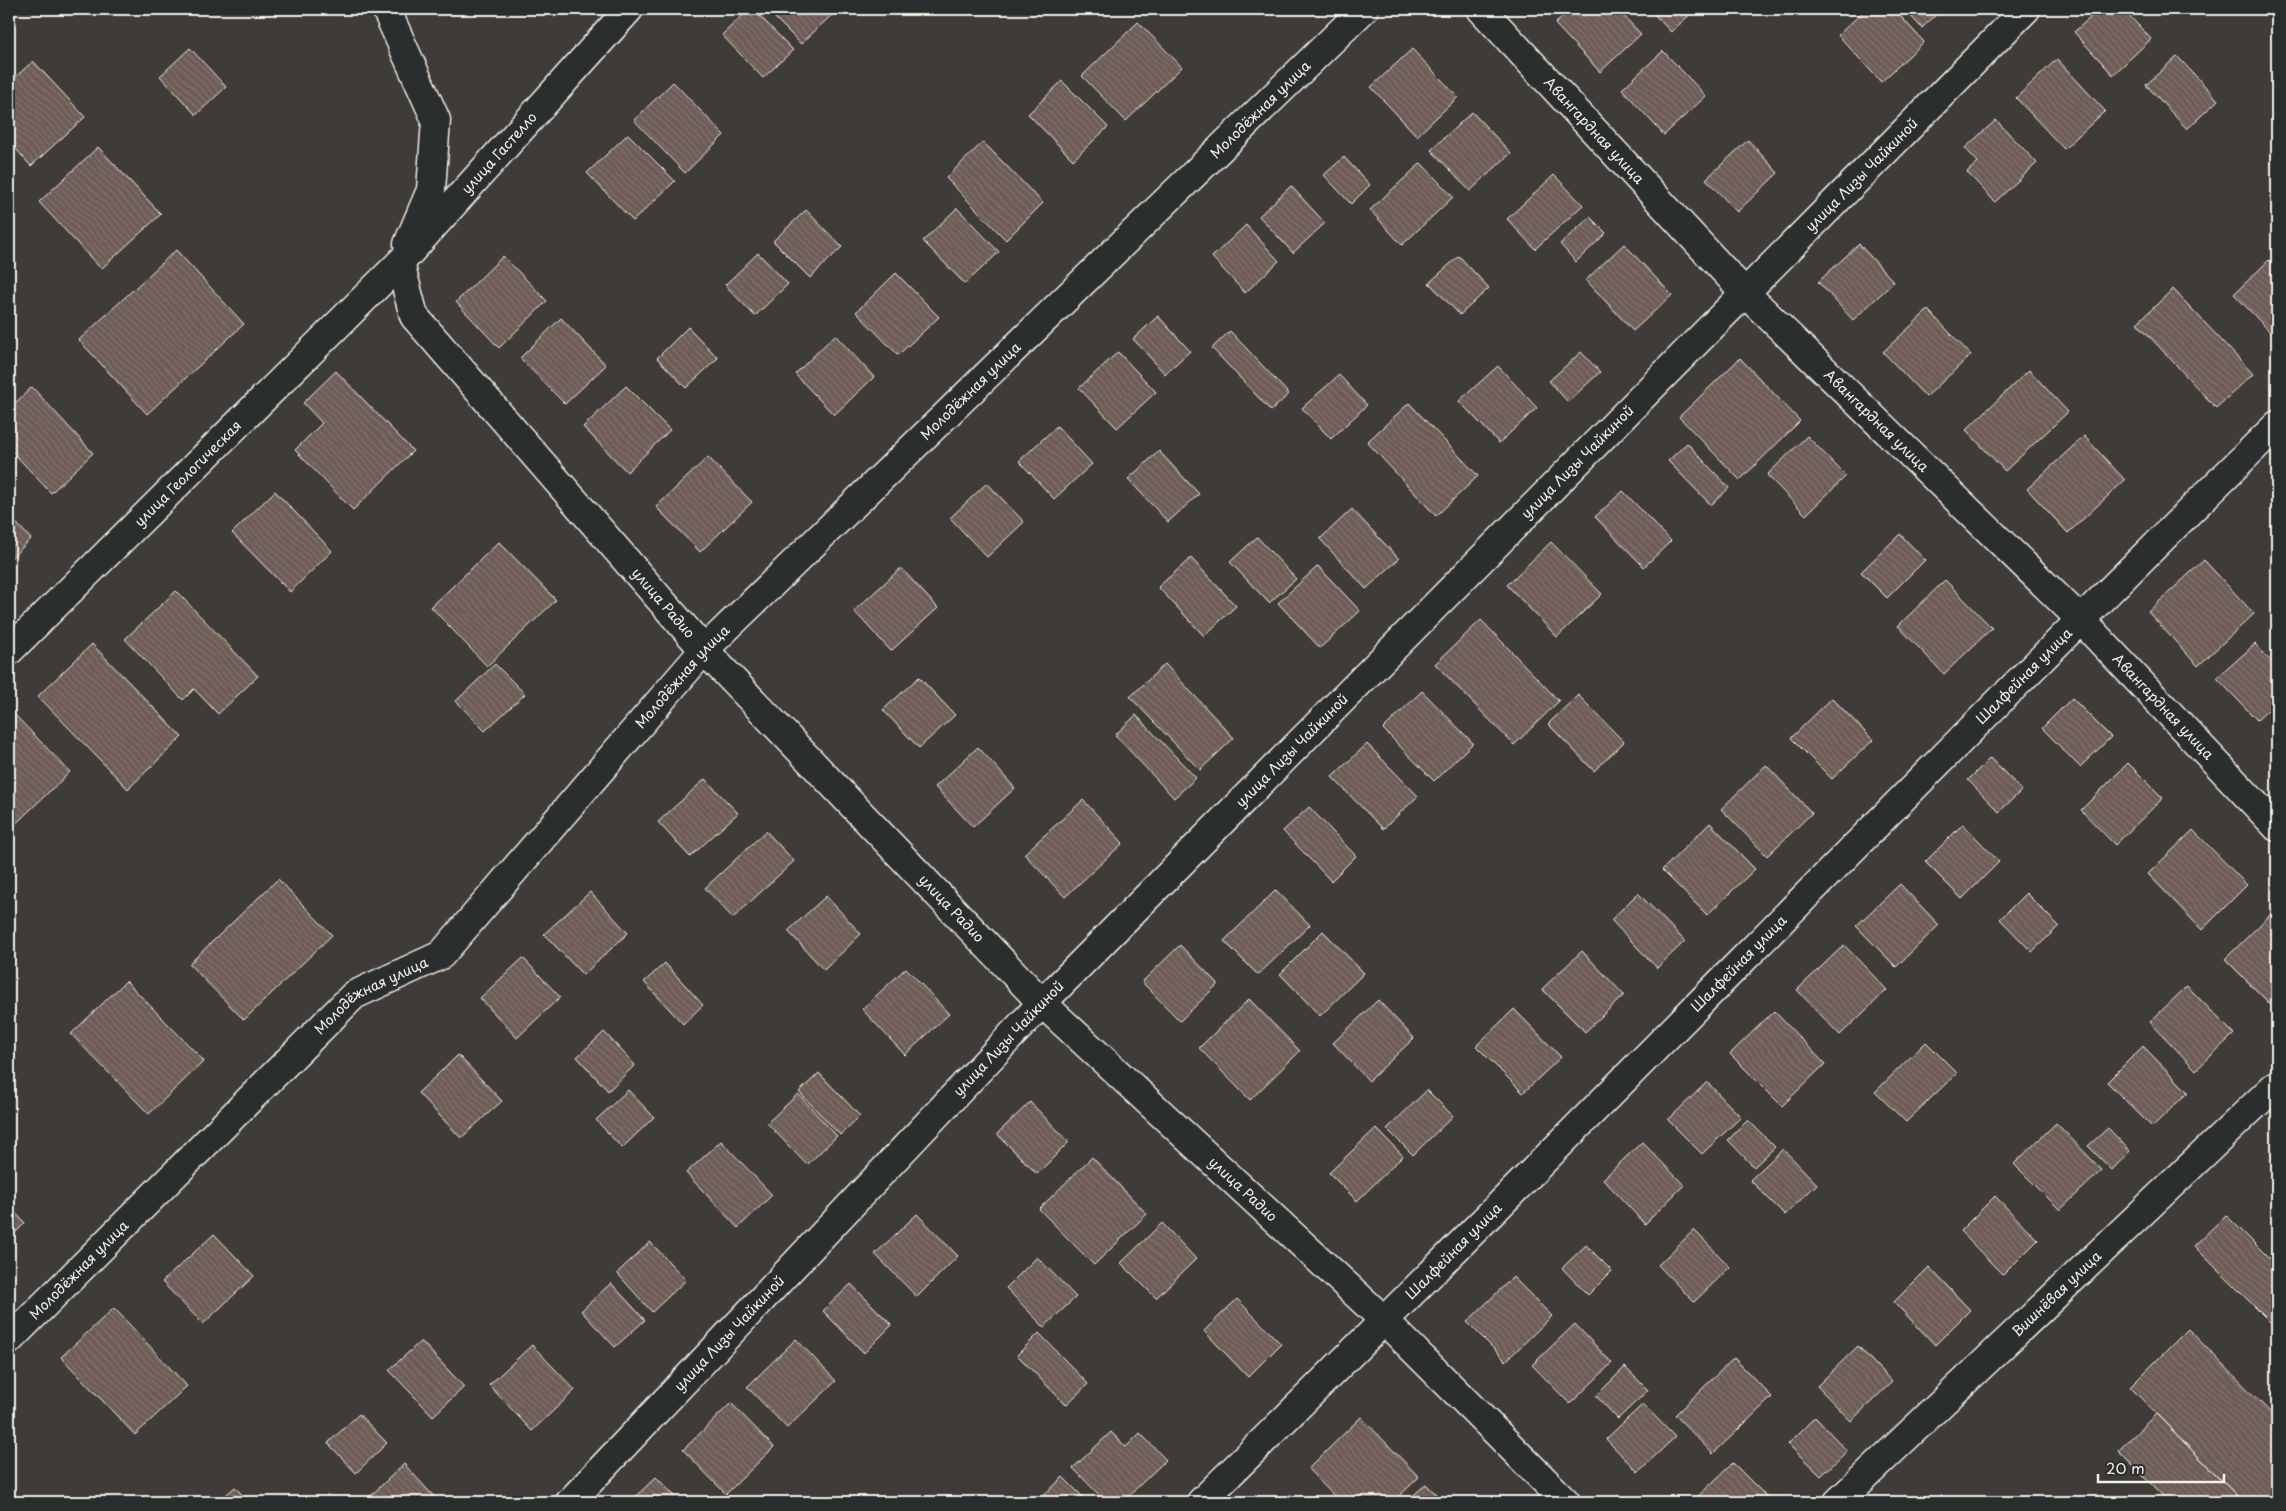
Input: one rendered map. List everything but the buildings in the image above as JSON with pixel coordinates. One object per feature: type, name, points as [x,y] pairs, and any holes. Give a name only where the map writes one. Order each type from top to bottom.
[{"type":"street","points":[[386,9],[436,120],[431,190],[400,264]]},
{"type":"street","name":"улица Гастелло","points":[[368,296],[400,264],[629,9]]},
{"type":"street","name":"Молодёжная улица","points":[[9,1340],[354,995],[442,955],[704,650],[1364,9]]},
{"type":"street","name":"Авангардная улица","points":[[1481,9],[1745,293],[2080,618],[2277,827]]},
{"type":"street","name":"улица Лизы Чайкиной","points":[[570,1502],[1042,1003],[2026,9]]},
{"type":"street","name":"улица Радио","points":[[400,264],[414,316],[704,650],[1042,1003],[1385,1321],[1566,1502]]},
{"type":"street","name":"улица Геологическая","points":[[9,651],[368,296]]},
{"type":"street","name":"Шалфейная улица","points":[[1201,1502],[1385,1321],[2080,618],[2277,425]]},
{"type":"street","name":"Вишнёвая улица","points":[[1838,1502],[2277,1084]]}]
